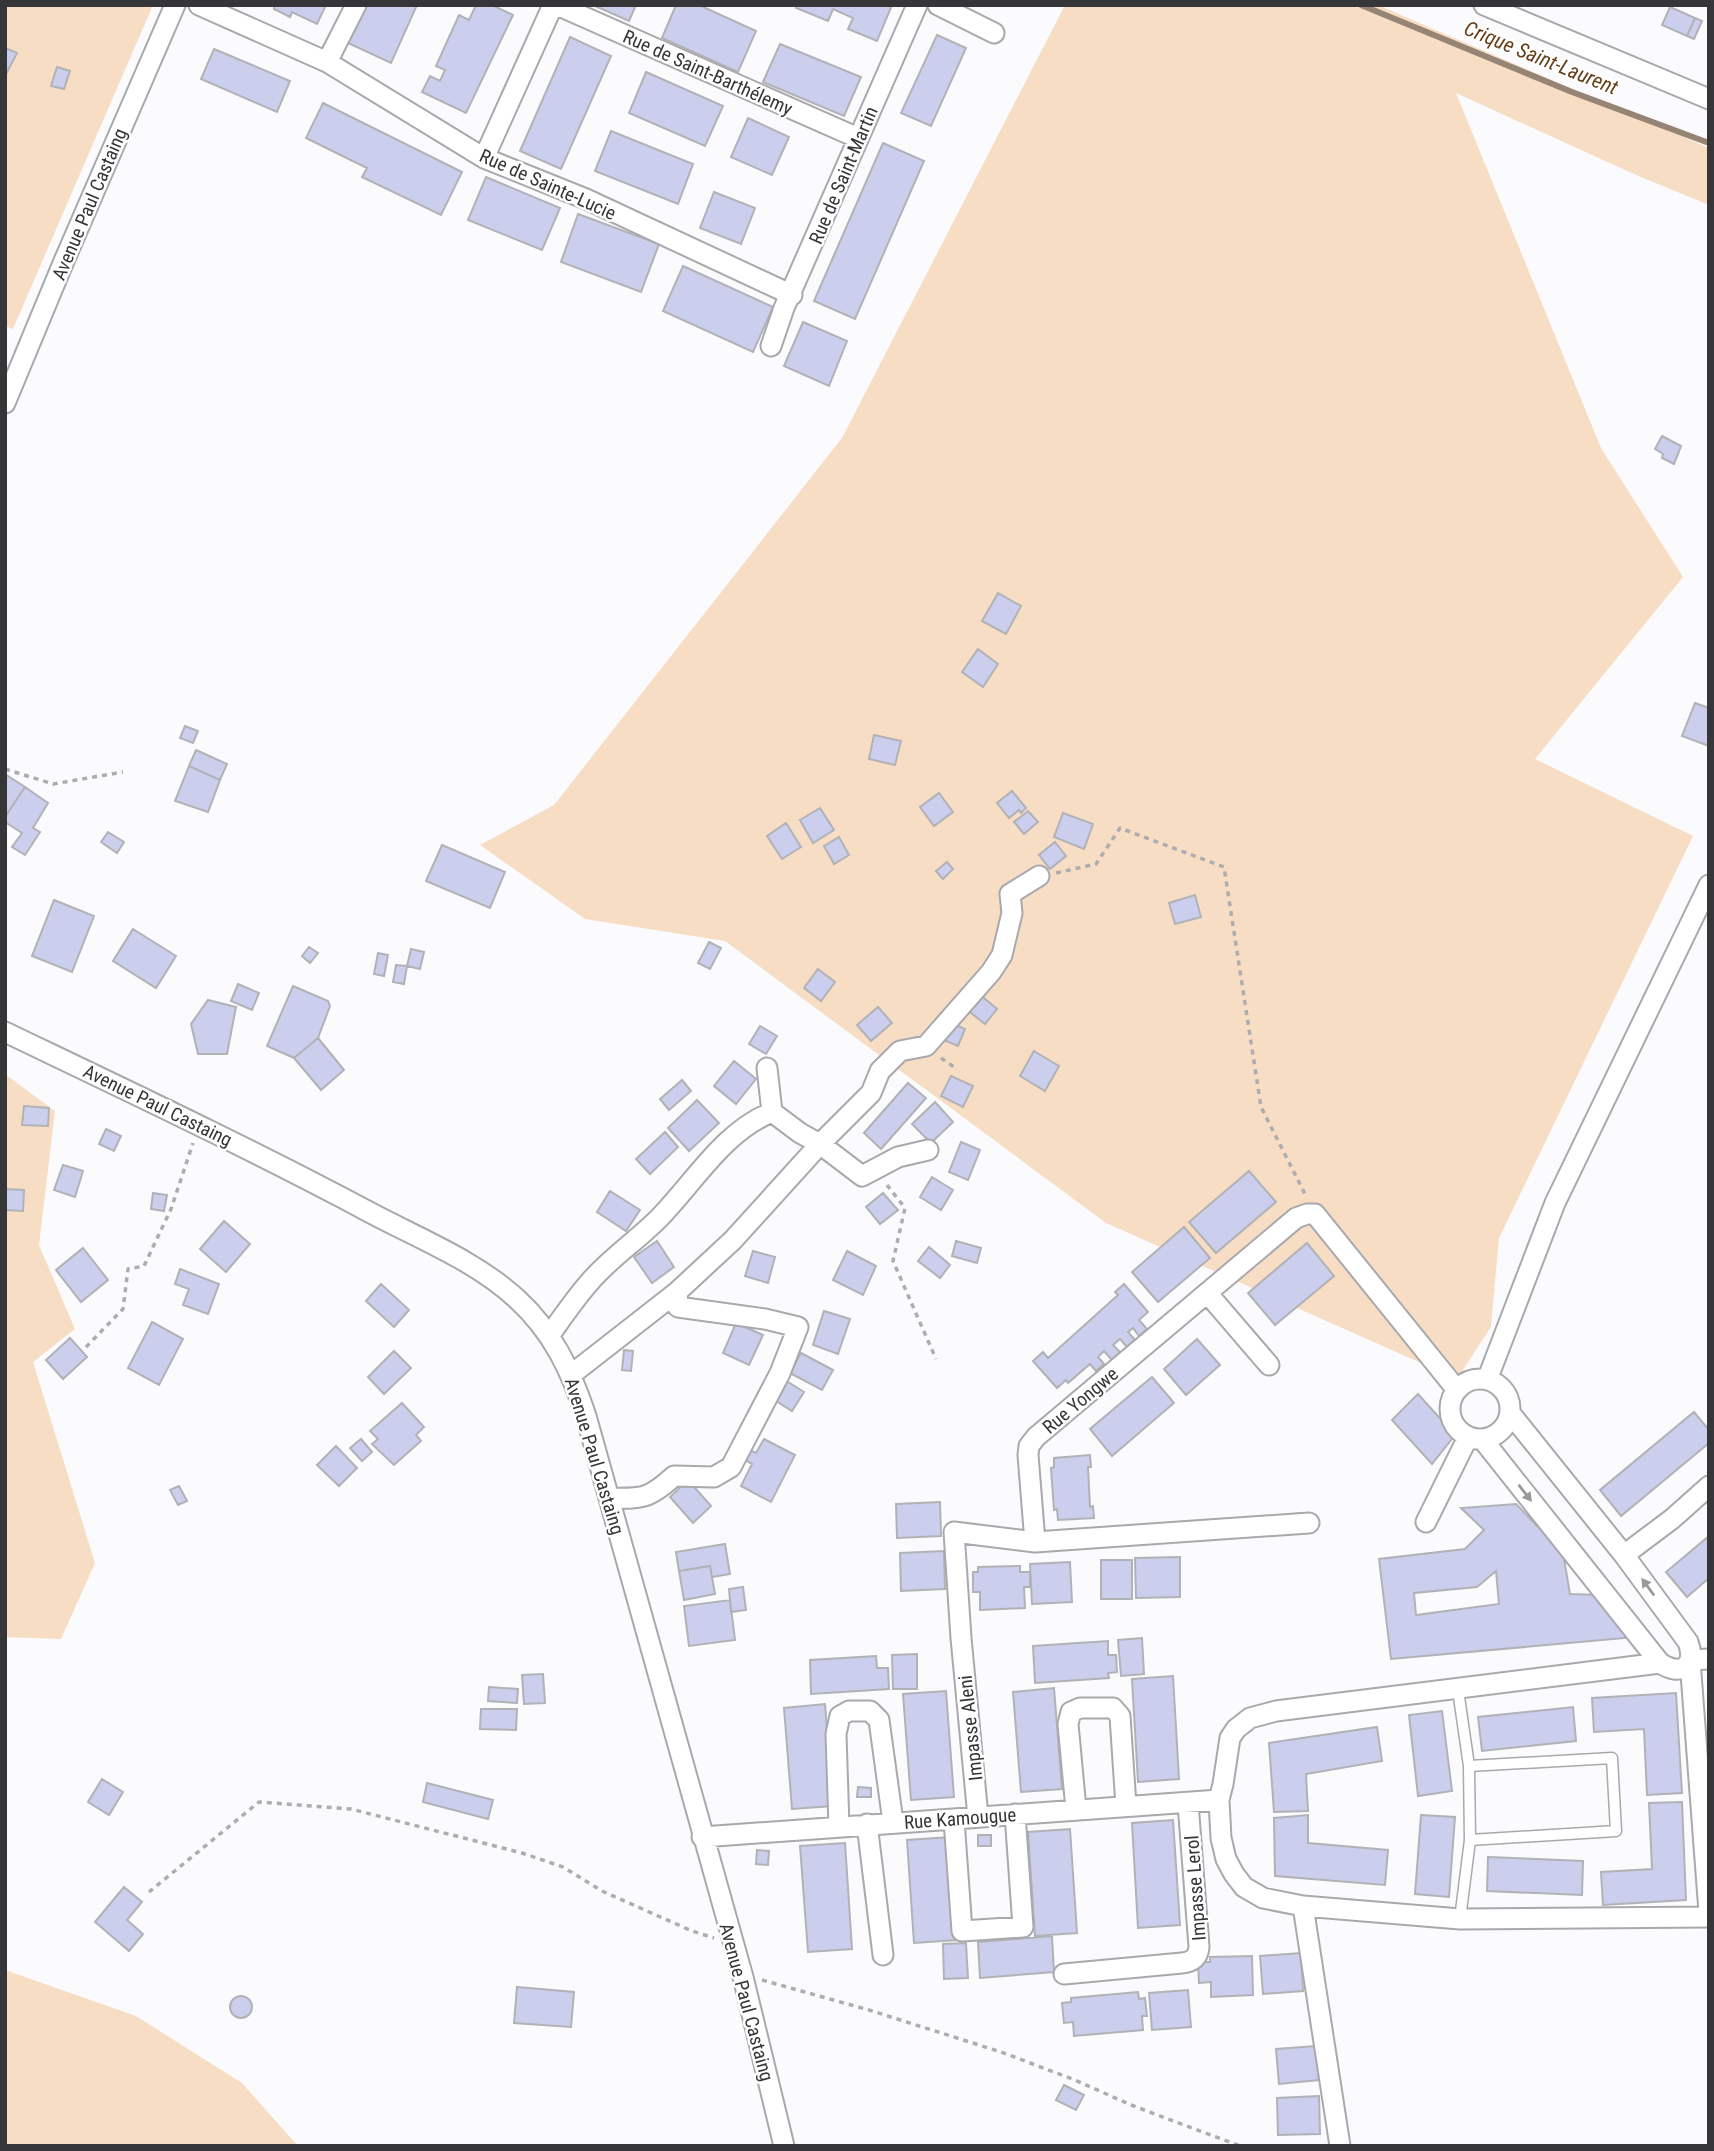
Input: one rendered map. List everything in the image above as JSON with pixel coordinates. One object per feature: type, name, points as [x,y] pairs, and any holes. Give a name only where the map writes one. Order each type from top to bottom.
[{"type":"street","name":"Avenue Paul Castaing","points":[[5,403],[175,5]]},
{"type":"street","name":"Rue de Sainte-Lucie","points":[[199,5],[327,62],[484,158],[586,199],[792,295]]},
{"type":"street","points":[[327,62],[356,5]]},
{"type":"street","points":[[484,158],[555,5]]},
{"type":"street","name":"Rue de Saint-Barthélemy","points":[[555,5],[858,138]]},
{"type":"street","name":"Rue de Saint-Martin","points":[[771,346],[784,308],[792,295],[917,5]]},
{"type":"street","points":[[938,5],[994,33]]},
{"type":"street","points":[[1485,5],[1709,99]]},
{"type":"street","points":[[572,1374],[677,1292],[733,1240],[870,1093],[880,1072],[900,1051],[926,1046],[991,972],[1002,955],[1012,913],[1010,894],[1039,876]]},
{"type":"street","points":[[1488,1380],[1555,1203],[1709,885]]},
{"type":"street","name":"Avenue Paul Castaing","points":[[5,1032],[269,1159],[490,1276],[517,1299],[549,1336],[572,1374],[609,1498],[743,1977],[784,2146]]},
{"type":"street","points":[[767,1068],[772,1112],[862,1176],[898,1157],[928,1150]]},
{"type":"street","points":[[549,1336],[588,1283],[627,1244],[662,1216],[713,1155],[753,1119],[772,1112]]},
{"type":"street","points":[[1315,1214],[1457,1390]]},
{"type":"street","name":"Rue Yongwe","points":[[1035,1542],[1029,1446],[1045,1428],[1296,1218],[1315,1214]]},
{"type":"street","points":[[609,1498],[638,1499],[656,1492],[674,1476],[714,1477],[731,1467],[780,1373],[798,1327],[765,1319],[678,1307],[677,1292]]},
{"type":"street","points":[[1208,1294],[1269,1365]]},
{"type":"street","points":[[1476,1439],[1493,1437],[1501,1432],[1510,1413],[1510,1402],[1505,1392],[1498,1384],[1488,1380],[1471,1380],[1457,1390],[1450,1407],[1454,1425],[1476,1439],[1660,1664],[1670,1670],[1679,1670],[1699,1660]]},
{"type":"street","points":[[1510,1413],[1624,1555],[1699,1660],[1709,1915],[1460,1919],[1303,1906],[1263,1898],[1244,1887],[1234,1874],[1224,1849],[1219,1800],[1230,1738],[1236,1729],[1250,1718],[1276,1711],[1660,1664]]},
{"type":"street","points":[[1426,1522],[1476,1439]]},
{"type":"street","points":[[1624,1555],[1672,1519],[1709,1486]]},
{"type":"street","points":[[1035,1542],[1309,1523]]},
{"type":"street","name":"Impasse Aleni","points":[[978,1817],[954,1532],[1035,1542]]},
{"type":"street","points":[[1076,1809],[1069,1719],[1071,1713],[1080,1708],[1113,1708],[1120,1716],[1126,1806]]},
{"type":"street","points":[[839,1827],[836,1734],[841,1716],[849,1711],[870,1711],[879,1720],[893,1822]]},
{"type":"street","name":"Rue Kamougue","points":[[702,1837],[1219,1800]]},
{"type":"street","name":"Impasse Lerol","points":[[1064,1973],[1193,1960],[1199,1947],[1188,1803]]},
{"type":"street","points":[[954,1820],[962,1931],[1023,1927],[1014,1814]]},
{"type":"street","points":[[867,1824],[883,1955]]},
{"type":"street","points":[[1303,1906],[1339,2146]]},
{"type":"lane","points":[[1458,1690],[1469,1766],[1471,1840],[1460,1919]]},
{"type":"lane","points":[[1469,1766],[1612,1758],[1616,1831],[1471,1840]]},
{"type":"path","points":[[5,769],[53,784],[123,772]]},
{"type":"path","points":[[1039,876],[1096,864],[1119,828],[1224,867],[1261,1107],[1315,1214]]},
{"type":"path","points":[[86,1347],[124,1309],[128,1269],[144,1266],[171,1209],[199,1124]]},
{"type":"path","points":[[862,1176],[889,1186],[905,1208],[893,1261],[936,1359]]},
{"type":"path","points":[[149,1892],[259,1802],[351,1809],[522,1853],[563,1867],[602,1891],[692,1931],[732,1944]]},
{"type":"path","points":[[743,1977],[783,1985],[1001,2052],[1240,2146]]},
{"type":"shaded area","points":[[5,5],[153,5],[13,329],[5,326]]},
{"type":"shaded area","points":[[1065,5],[1378,5],[1709,148],[1709,205],[1636,175],[1456,93],[1601,448],[1683,577],[1535,759],[1693,836],[1499,1238],[1491,1327],[1457,1379],[1106,1223],[725,941],[585,919],[480,845],[554,805],[842,438]]},
{"type":"shaded area","points":[[5,1074],[55,1111],[39,1245],[75,1329],[33,1362],[95,1563],[61,1639],[5,1637]]},
{"type":"shaded area","points":[[5,1970],[136,2016],[242,2083],[298,2146],[5,2146]]},
{"type":"building","points":[[275,5],[326,5],[317,24],[292,12],[290,17],[274,9]]},
{"type":"building","points":[[365,5],[417,5],[391,63],[348,43]]},
{"type":"building","points":[[476,5],[492,5],[513,15],[466,113],[422,92],[430,76],[440,81],[445,70],[436,66],[459,15],[469,20]]},
{"type":"building","points":[[593,5],[636,5],[629,21]]},
{"type":"building","points":[[676,5],[699,5],[756,31],[738,72],[662,38]]},
{"type":"building","points":[[797,5],[892,5],[877,41],[848,29],[853,18],[833,9],[828,21],[796,8]]},
{"type":"building","points":[[1670,7],[1695,18],[1687,36],[1662,25]]},
{"type":"building","points":[[1695,18],[1702,21],[1694,39],[1687,36]]},
{"type":"building","points":[[937,35],[966,48],[931,126],[901,113]]},
{"type":"building","points":[[570,37],[611,56],[561,169],[520,151]]},
{"type":"building","points":[[780,44],[861,77],[844,116],[763,82]]},
{"type":"building","points":[[5,48],[17,53],[5,76]]},
{"type":"building","points":[[214,49],[290,81],[277,112],[201,79]]},
{"type":"building","points":[[57,67],[70,71],[64,89],[51,86]]},
{"type":"building","points":[[646,72],[723,106],[705,146],[629,113]]},
{"type":"building","points":[[323,103],[462,172],[441,215],[362,177],[367,168],[306,138]]},
{"type":"building","points":[[748,118],[789,137],[772,175],[731,157]]},
{"type":"building","points":[[611,131],[693,164],[678,204],[595,171]]},
{"type":"building","points":[[883,143],[924,161],[855,319],[814,301]]},
{"type":"building","points":[[486,177],[560,208],[542,250],[468,220]]},
{"type":"building","points":[[714,192],[755,208],[741,244],[700,228]]},
{"type":"building","points":[[578,214],[659,244],[641,292],[561,262]]},
{"type":"building","points":[[683,266],[773,307],[753,352],[663,311]]},
{"type":"building","points":[[803,322],[847,341],[829,386],[784,366]]},
{"type":"building","points":[[1662,436],[1681,446],[1674,464],[1662,458],[1663,454],[1655,449]]},
{"type":"building","points":[[998,593],[1021,606],[1006,634],[982,621]]},
{"type":"building","points":[[978,649],[998,664],[983,687],[962,672]]},
{"type":"building","points":[[1695,703],[1709,708],[1709,746],[1682,736]]},
{"type":"building","points":[[185,726],[198,731],[193,743],[180,738]]},
{"type":"building","points":[[874,735],[901,741],[895,765],[869,759]]},
{"type":"building","points":[[196,750],[227,764],[220,780],[189,766]]},
{"type":"building","points":[[189,766],[220,780],[208,812],[175,801]]},
{"type":"building","points":[[5,774],[25,787],[5,817]]},
{"type":"building","points":[[25,787],[48,803],[33,828],[40,832],[25,855],[12,847],[22,833],[5,822],[5,817]]},
{"type":"building","points":[[1012,791],[1026,808],[1009,818],[997,803]]},
{"type":"building","points":[[939,793],[953,812],[934,826],[920,807]]},
{"type":"building","points":[[820,808],[834,830],[813,843],[800,820]]},
{"type":"building","points":[[1028,811],[1038,822],[1024,834],[1014,822]]},
{"type":"building","points":[[1063,813],[1093,824],[1084,849],[1054,837]]},
{"type":"building","points":[[786,823],[801,847],[782,859],[767,836]]},
{"type":"building","points":[[108,832],[124,842],[117,853],[101,842]]},
{"type":"building","points":[[839,837],[849,855],[834,864],[824,846]]},
{"type":"building","points":[[1055,842],[1066,856],[1050,869],[1039,855]]},
{"type":"building","points":[[442,845],[505,872],[490,908],[426,881]]},
{"type":"building","points":[[947,862],[953,869],[943,879],[936,871]]},
{"type":"building","points":[[1195,895],[1201,917],[1175,924],[1169,903]]},
{"type":"building","points":[[54,900],[94,916],[72,972],[32,956]]},
{"type":"building","points":[[133,929],[176,956],[156,988],[113,961]]},
{"type":"building","points":[[709,942],[721,948],[710,969],[698,963]]},
{"type":"building","points":[[309,947],[318,953],[310,963],[302,956]]},
{"type":"building","points":[[411,949],[424,952],[420,969],[407,966]]},
{"type":"building","points":[[378,953],[388,955],[384,976],[374,974]]},
{"type":"building","points":[[396,965],[407,966],[404,984],[393,982]]},
{"type":"building","points":[[818,969],[835,982],[821,1001],[804,988]]},
{"type":"building","points":[[238,984],[259,993],[252,1010],[231,1001]]},
{"type":"building","points":[[293,986],[328,1001],[330,1006],[318,1038],[294,1058],[267,1046]]},
{"type":"building","points":[[978,993],[997,1009],[985,1024],[966,1009]]},
{"type":"building","points":[[208,1000],[236,1007],[227,1054],[198,1054],[191,1024]]},
{"type":"building","points":[[878,1007],[892,1023],[871,1041],[857,1025]]},
{"type":"building","points":[[951,1023],[965,1029],[958,1046],[944,1040]]},
{"type":"building","points":[[760,1026],[777,1036],[766,1054],[749,1044]]},
{"type":"building","points":[[318,1038],[344,1070],[321,1090],[294,1058]]},
{"type":"building","points":[[1034,1051],[1059,1066],[1045,1091],[1020,1076]]},
{"type":"building","points":[[734,1061],[756,1079],[736,1104],[714,1086]]},
{"type":"building","points":[[951,1076],[973,1086],[963,1107],[941,1096]]},
{"type":"building","points":[[682,1080],[691,1091],[669,1110],[660,1099]]},
{"type":"building","points":[[908,1083],[926,1098],[881,1149],[864,1133]]},
{"type":"building","points":[[697,1100],[719,1123],[689,1151],[668,1128]]},
{"type":"building","points":[[935,1102],[953,1122],[931,1143],[912,1124]]},
{"type":"building","points":[[24,1106],[49,1108],[48,1126],[22,1125]]},
{"type":"building","points":[[106,1129],[121,1136],[114,1151],[99,1144]]},
{"type":"building","points":[[665,1132],[678,1147],[650,1174],[636,1159]]},
{"type":"building","points":[[961,1142],[980,1150],[968,1180],[949,1172]]},
{"type":"building","points":[[63,1165],[83,1171],[75,1197],[54,1190]]},
{"type":"building","points":[[1249,1171],[1276,1202],[1216,1253],[1189,1222]]},
{"type":"building","points":[[932,1177],[953,1190],[941,1210],[920,1197]]},
{"type":"building","points":[[5,1189],[24,1190],[23,1211],[5,1210]]},
{"type":"building","points":[[610,1191],[640,1210],[626,1231],[597,1212]]},
{"type":"building","points":[[153,1193],[167,1195],[164,1211],[151,1209]]},
{"type":"building","points":[[883,1193],[898,1210],[880,1224],[866,1207]]},
{"type":"building","points":[[224,1221],[250,1244],[226,1272],[200,1249]]},
{"type":"building","points":[[1184,1227],[1210,1258],[1158,1302],[1132,1272]]},
{"type":"building","points":[[657,1241],[674,1267],[652,1283],[634,1257]]},
{"type":"building","points":[[956,1241],[981,1248],[977,1263],[952,1256]]},
{"type":"building","points":[[1307,1243],[1334,1276],[1275,1325],[1248,1293]]},
{"type":"building","points":[[929,1247],[950,1265],[940,1278],[918,1261]]},
{"type":"building","points":[[83,1248],[108,1280],[81,1302],[56,1270]]},
{"type":"building","points":[[753,1251],[775,1257],[768,1283],[745,1276]]},
{"type":"building","points":[[847,1251],[876,1266],[863,1295],[833,1280]]},
{"type":"building","points":[[180,1269],[219,1284],[208,1314],[183,1305],[189,1289],[175,1284]]},
{"type":"building","points":[[381,1284],[409,1310],[394,1327],[366,1301]]},
{"type":"building","points":[[1124,1284],[1148,1312],[1139,1320],[1147,1329],[1139,1336],[1133,1328],[1128,1332],[1135,1340],[1127,1347],[1120,1339],[1113,1345],[1120,1352],[1112,1360],[1104,1351],[1098,1357],[1104,1364],[1096,1371],[1090,1364],[1068,1383],[1066,1380],[1057,1388],[1033,1361],[1043,1352],[1048,1358],[1118,1295],[1115,1292]]},
{"type":"building","points":[[824,1311],[850,1319],[838,1354],[813,1345]]},
{"type":"building","points":[[152,1322],[183,1339],[159,1385],[128,1368]]},
{"type":"building","points":[[736,1323],[763,1335],[749,1365],[723,1353]]},
{"type":"building","points":[[70,1338],[87,1357],[63,1379],[46,1360]]},
{"type":"building","points":[[1197,1339],[1220,1365],[1186,1395],[1164,1369]]},
{"type":"building","points":[[624,1350],[633,1351],[631,1371],[622,1370]]},
{"type":"building","points":[[394,1351],[411,1368],[384,1394],[368,1377]]},
{"type":"building","points":[[801,1353],[833,1370],[822,1390],[790,1373]]},
{"type":"building","points":[[1152,1377],[1174,1403],[1112,1456],[1090,1429]]},
{"type":"building","points":[[785,1380],[804,1392],[792,1411],[773,1399]]},
{"type":"building","points":[[1418,1394],[1455,1435],[1432,1464],[1392,1420]]},
{"type":"building","points":[[402,1403],[424,1427],[416,1435],[421,1441],[394,1465],[372,1444],[378,1439],[370,1431]]},
{"type":"building","points":[[1694,1412],[1709,1430],[1709,1443],[1621,1516],[1600,1490]]},
{"type":"building","points":[[361,1439],[372,1452],[362,1461],[350,1448]]},
{"type":"building","points":[[764,1439],[795,1455],[771,1502],[741,1486],[752,1464],[743,1459],[748,1449],[756,1453]]},
{"type":"building","points":[[336,1446],[357,1468],[339,1486],[317,1465]]},
{"type":"building","points":[[1090,1455],[1090,1507],[1093,1506],[1094,1518],[1058,1520],[1057,1509],[1054,1510],[1051,1468],[1054,1467],[1054,1458]]},
{"type":"building","points":[[688,1480],[711,1506],[693,1523],[670,1497]]},
{"type":"building","points":[[179,1486],[187,1501],[178,1505],[170,1490]]},
{"type":"building","points":[[940,1502],[941,1536],[897,1538],[896,1504]]},
{"type":"building","points":[[1516,1504],[1563,1553],[1570,1594],[1602,1595],[1636,1637],[1391,1659],[1379,1559],[1465,1549],[1484,1530],[1461,1508]],"holes":[[[1496,1571],[1499,1604],[1416,1615],[1414,1593],[1477,1587]]]},
{"type":"building","points":[[1709,1536],[1709,1578],[1687,1597],[1666,1572]]},
{"type":"building","points":[[725,1544],[730,1574],[712,1577],[710,1566],[679,1571],[676,1552]]},
{"type":"building","points":[[944,1551],[945,1589],[901,1591],[900,1553]]},
{"type":"building","points":[[1180,1557],[1180,1597],[1136,1598],[1135,1558]]},
{"type":"building","points":[[1101,1560],[1132,1560],[1132,1599],[1101,1599]]},
{"type":"building","points":[[1070,1562],[1072,1602],[1032,1604],[1030,1564]]},
{"type":"building","points":[[710,1566],[715,1594],[684,1600],[679,1571]]},
{"type":"building","points":[[1020,1566],[1020,1572],[1030,1572],[1030,1587],[1024,1587],[1025,1608],[980,1610],[980,1592],[973,1592],[973,1572],[978,1572],[978,1567]]},
{"type":"building","points":[[743,1587],[746,1610],[731,1612],[729,1589]]},
{"type":"building","points":[[730,1600],[735,1640],[689,1646],[684,1606]]},
{"type":"building","points":[[1142,1638],[1144,1674],[1121,1676],[1118,1640]]},
{"type":"building","points":[[1108,1641],[1108,1655],[1116,1655],[1117,1672],[1108,1673],[1109,1678],[1035,1683],[1033,1646]]},
{"type":"building","points":[[917,1654],[917,1689],[893,1689],[892,1655]]},
{"type":"building","points":[[876,1656],[877,1668],[888,1668],[889,1689],[811,1694],[810,1660]]},
{"type":"building","points":[[543,1674],[545,1703],[524,1704],[522,1675]]},
{"type":"building","points":[[1173,1676],[1179,1779],[1138,1782],[1132,1679]]},
{"type":"building","points":[[489,1687],[518,1689],[517,1703],[488,1701]]},
{"type":"building","points":[[1054,1688],[1062,1789],[1021,1792],[1013,1692]]},
{"type":"building","points":[[946,1691],[954,1797],[911,1800],[903,1694]]},
{"type":"building","points":[[1676,1693],[1682,1793],[1647,1795],[1644,1729],[1594,1732],[1592,1698]]},
{"type":"building","points":[[825,1704],[833,1806],[792,1809],[784,1708]]},
{"type":"building","points":[[1573,1707],[1576,1741],[1482,1751],[1478,1717]]},
{"type":"building","points":[[481,1709],[517,1709],[516,1730],[480,1729]]},
{"type":"building","points":[[1442,1711],[1452,1791],[1418,1796],[1409,1715]]},
{"type":"building","points":[[1377,1727],[1382,1761],[1306,1774],[1308,1811],[1274,1812],[1269,1743]]},
{"type":"building","points":[[102,1779],[123,1792],[109,1815],[88,1802]]},
{"type":"building","points":[[427,1783],[493,1800],[488,1819],[423,1802]]},
{"type":"building","points":[[858,1787],[871,1788],[871,1797],[857,1797]]},
{"type":"building","points":[[1682,1802],[1686,1900],[1603,1905],[1601,1872],[1652,1869],[1649,1803]]},
{"type":"building","points":[[1308,1815],[1308,1843],[1388,1850],[1385,1885],[1275,1876],[1274,1818]]},
{"type":"building","points":[[1421,1815],[1455,1817],[1449,1897],[1415,1894]]},
{"type":"building","points":[[1173,1820],[1180,1925],[1138,1928],[1132,1823]]},
{"type":"building","points":[[1070,1829],[1077,1933],[1035,1936],[1028,1832]]},
{"type":"building","points":[[978,1835],[991,1835],[991,1846],[978,1846]]},
{"type":"building","points":[[950,1837],[957,1940],[914,1943],[907,1840]]},
{"type":"building","points":[[845,1843],[852,1949],[808,1952],[800,1846]]},
{"type":"building","points":[[757,1850],[769,1851],[768,1865],[756,1864]]},
{"type":"building","points":[[1488,1857],[1583,1861],[1582,1895],[1487,1891]]},
{"type":"building","points":[[124,1887],[142,1902],[127,1920],[143,1934],[129,1951],[95,1922]]},
{"type":"building","points":[[1052,1936],[1054,1972],[980,1978],[978,1942]]},
{"type":"building","points":[[966,1943],[968,1978],[944,1979],[943,1944]]},
{"type":"building","points":[[1301,1953],[1303,1991],[1263,1994],[1260,1956]]},
{"type":"building","points":[[1252,1956],[1253,1995],[1211,1997],[1211,1982],[1199,1983],[1198,1962],[1210,1962],[1210,1957]]},
{"type":"building","points":[[517,1987],[574,1992],[571,2027],[514,2023]]},
{"type":"building","points":[[1188,1990],[1191,2027],[1152,2030],[1149,1993]]},
{"type":"building","points":[[1138,1992],[1139,1999],[1145,1998],[1147,2016],[1142,2016],[1143,2030],[1074,2036],[1073,2022],[1064,2023],[1062,2003],[1071,2002],[1071,1998]]},
{"type":"building","points":[[237,1996],[245,1996],[252,2003],[252,2011],[245,2018],[237,2018],[230,2011],[230,2003]]},
{"type":"building","points":[[1316,2046],[1319,2080],[1279,2084],[1276,2049]]},
{"type":"building","points":[[1064,2085],[1084,2095],[1076,2110],[1056,2100]]},
{"type":"building","points":[[1319,2096],[1320,2134],[1278,2135],[1277,2098]]},
{"type":"waterway","name":"Crique Saint-Laurent","points":[[1361,5],[1572,92],[1709,143]]}]
